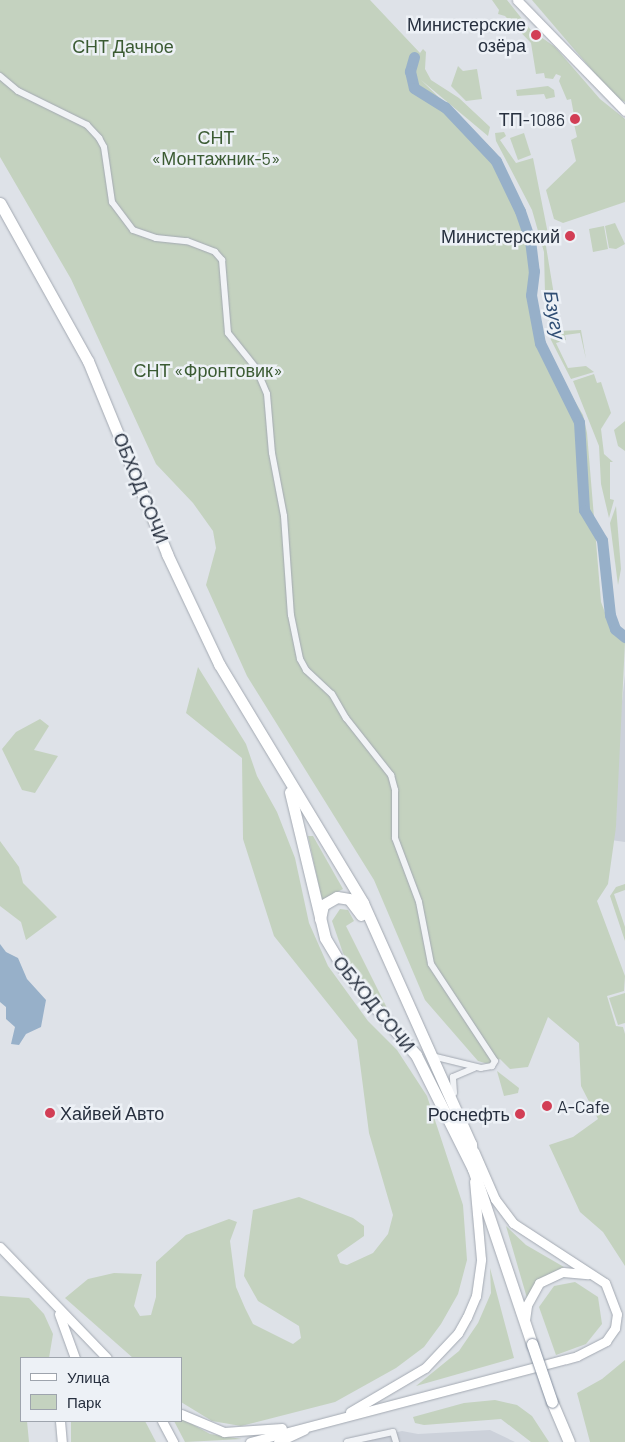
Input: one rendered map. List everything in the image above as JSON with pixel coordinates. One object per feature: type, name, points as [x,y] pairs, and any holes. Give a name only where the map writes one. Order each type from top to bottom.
[{"type":"highway","name":"ОБХОД СОЧИ","points":[[0,202],[88,361],[190,608],[284,772],[363,903],[385,958],[471,1144],[474,1169]]},
{"type":"highway","name":"ОБХОД СОЧИ","points":[[284,772],[303,834],[320,926],[346,973],[416,1055],[474,1169],[552,1402],[569,1442]]},
{"type":"highway","points":[[320,926],[323,905],[337,897],[350,899],[385,958]]},
{"type":"main road","points":[[517,0],[625,111]]},
{"type":"main road","points":[[250,1442],[595,1349],[615,1328],[617,1314],[614,1297],[596,1276],[513,1223],[495,1199],[471,1144]]},
{"type":"main road","points":[[339,1418],[425,1368],[458,1333],[467,1317],[478,1287],[481,1259],[474,1169]]},
{"type":"main road","points":[[0,1247],[106,1357]]},
{"type":"main road","points":[[525,1323],[534,1290],[546,1278],[563,1272],[596,1276]]},
{"type":"main road","points":[[56,1307],[75,1357]]},
{"type":"main road","points":[[94,1345],[111,1357]]},
{"type":"main road","points":[[182,1414],[224,1432],[312,1424]]},
{"type":"main road","points":[[60,1422],[62,1442]]},
{"type":"main road","points":[[66,1422],[66,1442]]},
{"type":"main road","points":[[163,1423],[173,1442]]},
{"type":"main road","points":[[278,1442],[291,1440],[312,1424]]},
{"type":"street","points":[[0,76],[18,91],[87,125],[99,138],[104,147],[112,202],[133,230],[156,238],[187,241],[215,252],[222,260],[228,333],[256,368],[267,394],[272,453],[284,516],[291,615],[300,659],[306,670],[332,694],[346,718],[391,775],[396,838],[419,902],[429,958],[494,1064],[476,1067],[453,1077],[457,1114]]},
{"type":"street","points":[[431,1056],[476,1067]]},
{"type":"street","points":[[347,1442],[394,1432],[396,1442]]},
{"type":"shaded area","points":[[625,675],[625,842],[611,840],[616,827],[617,746]]},
{"type":"shaded area","points":[[490,1430],[515,1442],[353,1442],[402,1431],[418,1434]]},
{"type":"green space","points":[[0,0],[370,0],[420,53],[423,49],[426,52],[425,69],[431,80],[459,98],[490,127],[488,136],[421,80],[494,151],[523,206],[539,265],[536,298],[543,336],[558,373],[583,415],[587,433],[601,602],[613,634],[625,642],[616,827],[608,884],[597,901],[625,976],[624,991],[607,996],[616,1026],[623,1027],[625,1034],[625,1266],[603,1232],[580,1212],[549,1145],[573,1137],[598,1119],[581,1086],[579,1043],[548,1017],[528,1067],[510,1069],[500,1059],[488,1064],[478,1061],[425,1000],[374,880],[247,676],[206,585],[216,548],[213,531],[193,503],[156,464],[71,279],[0,157]]},
{"type":"green space","points":[[492,0],[507,0],[538,39],[541,37],[555,47],[600,99],[625,119],[625,202],[563,223],[554,219],[546,190],[576,161],[571,140],[577,137],[574,124],[581,122],[579,114],[574,115],[571,99],[567,100],[559,81],[561,76],[556,74],[553,79],[545,78],[544,73],[536,74],[531,43],[505,16],[498,14],[499,10]]},
{"type":"green space","points":[[532,0],[625,0],[625,102],[615,97]]},
{"type":"green space","points":[[458,66],[463,71],[477,69],[482,99],[466,101],[451,86]]},
{"type":"green space","points":[[548,86],[554,90],[555,97],[546,99],[544,94],[517,96],[516,90]]},
{"type":"green space","points":[[504,132],[506,136],[500,140],[516,163],[533,158],[549,239],[545,240],[554,295],[545,294],[544,252],[532,210],[496,141],[495,133]]},
{"type":"green space","points":[[524,133],[531,155],[518,160],[510,138]]},
{"type":"green space","points":[[615,223],[625,244],[616,249],[609,248],[605,226]]},
{"type":"green space","points":[[604,226],[608,249],[593,252],[589,229]]},
{"type":"green space","points":[[545,296],[554,297],[560,331],[581,330],[586,359],[580,333],[565,335],[566,340],[556,343],[568,368],[586,366],[594,372],[571,379],[551,340]]},
{"type":"green space","points":[[594,374],[597,383],[601,382],[611,413],[601,429],[604,454],[613,462],[610,462],[610,499],[614,500],[609,518],[601,484],[599,446],[573,381]]},
{"type":"green space","points":[[625,421],[625,451],[618,446],[614,430]]},
{"type":"green space","points":[[616,506],[621,569],[618,585],[610,523]]},
{"type":"green space","points":[[198,667],[246,744],[257,776],[277,812],[295,858],[309,923],[328,966],[368,1021],[397,1050],[427,1096],[463,1205],[467,1260],[458,1294],[441,1324],[424,1347],[396,1368],[335,1402],[241,1426],[212,1421],[182,1403],[182,1357],[132,1357],[65,1298],[88,1279],[114,1273],[142,1274],[134,1306],[140,1316],[151,1315],[156,1297],[156,1262],[186,1235],[229,1219],[237,1222],[230,1241],[236,1287],[253,1324],[293,1344],[301,1338],[299,1326],[258,1301],[244,1276],[253,1210],[299,1197],[353,1218],[364,1226],[364,1236],[337,1255],[340,1263],[347,1265],[373,1253],[388,1234],[393,1215],[369,1133],[357,1040],[274,936],[243,839],[242,758],[186,713]]},
{"type":"green space","points":[[40,719],[49,726],[34,750],[58,756],[35,793],[22,790],[2,749],[16,732]]},
{"type":"green space","points":[[308,836],[313,836],[343,889],[322,900]]},
{"type":"green space","points":[[0,841],[19,867],[23,883],[57,917],[26,940],[21,922],[0,906]]},
{"type":"green space","points":[[625,884],[625,890],[614,894],[625,927],[625,941],[610,896],[616,887]]},
{"type":"green space","points":[[340,909],[348,910],[354,921],[346,926],[392,1018],[369,994],[343,953],[332,921]]},
{"type":"green space","points":[[625,993],[625,1023],[618,1025],[609,998]]},
{"type":"green space","points":[[497,1071],[519,1088],[518,1093],[504,1096]]},
{"type":"green space","points":[[506,1226],[526,1245],[564,1267],[540,1279],[527,1298]]},
{"type":"green space","points":[[490,1268],[514,1358],[416,1386],[459,1351],[478,1323],[491,1293]]},
{"type":"green space","points":[[575,1282],[598,1297],[602,1324],[586,1344],[556,1355],[539,1307],[554,1286]]},
{"type":"green space","points":[[0,1296],[29,1298],[44,1314],[53,1334],[49,1357],[20,1357],[20,1422],[27,1422],[29,1442],[0,1442]]},
{"type":"green space","points":[[625,1360],[625,1442],[590,1442],[577,1393],[602,1379]]},
{"type":"green space","points":[[495,1400],[517,1405],[532,1416],[549,1442],[531,1442],[501,1419],[424,1425],[415,1423],[413,1417],[464,1403]]},
{"type":"green space","points":[[182,1419],[210,1434],[242,1439],[185,1442],[175,1422],[182,1422]]},
{"type":"green space","points":[[71,1422],[146,1422],[156,1442],[71,1442]]},
{"type":"water","points":[[0,944],[6,952],[18,958],[27,979],[46,1000],[41,1027],[26,1034],[19,1045],[11,1044],[15,1027],[6,1019],[6,1007],[0,1002]]},
{"type":"waterway","name":"Бзугу","points":[[414,57],[410,71],[414,88],[445,107],[496,161],[520,211],[530,240],[534,271],[531,295],[540,343],[579,422],[584,510],[602,540],[610,615],[615,629],[625,637]]},
{"type":"place","name":"Министерские озёра","points":[[536,35]]},
{"type":"place","name":"ТП-1086","points":[[575,119]]},
{"type":"place","name":"Министерский","points":[[570,236]]},
{"type":"place","name":"A-Cafe","points":[[547,1106]]},
{"type":"place","name":"Хайвей Авто","points":[[50,1113]]},
{"type":"place","name":"Роснефть","points":[[520,1114]]},
{"type":"park label","name":"СНТ Дачное","points":[[123,46]]},
{"type":"park label","name":"СНТ «Монтажник-5»","points":[[216,148]]},
{"type":"park label","name":"СНТ «Фронтовик»","points":[[208,370]]}]
